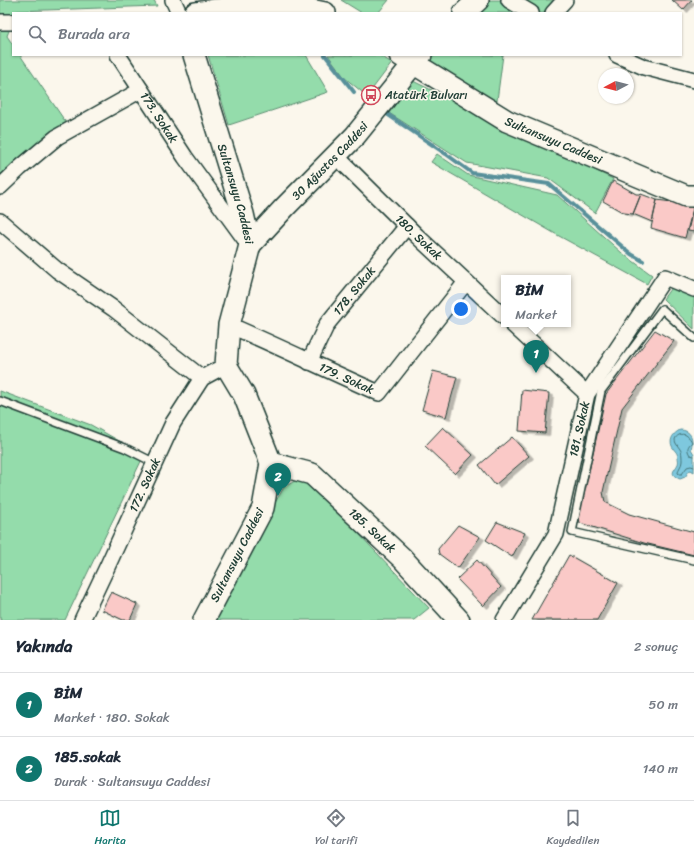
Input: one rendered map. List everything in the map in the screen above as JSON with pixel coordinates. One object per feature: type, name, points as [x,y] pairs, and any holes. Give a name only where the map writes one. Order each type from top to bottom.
[{"type":"street","points":[[173,0],[179,12]]},
{"type":"street","points":[[465,12],[478,0]]},
{"type":"street","points":[[509,0],[529,12]]},
{"type":"street","points":[[554,12],[565,0]]},
{"type":"street","points":[[201,12],[254,4],[292,6],[320,12]]},
{"type":"street","points":[[0,22],[12,22]]},
{"type":"street","points":[[119,56],[142,90]]},
{"type":"street","name":"Sultansuyu Caddesi","points":[[194,56],[243,214],[250,245],[229,325],[226,365]]},
{"type":"street","points":[[619,56],[644,67],[694,80]]},
{"type":"street","name":"Sultansuyu Caddesi","points":[[412,58],[507,121],[686,196],[694,196]]},
{"type":"street","name":"30 Ağustos Caddesi","points":[[250,245],[355,136],[412,58]]},
{"type":"street","name":"173. Sokak","points":[[0,187],[57,136],[142,90],[185,157],[250,245]]},
{"type":"street","name":"180. Sokak","points":[[336,156],[407,226],[501,314]]},
{"type":"street","points":[[0,221],[57,270],[114,309],[202,378]]},
{"type":"street","name":"178. Sokak","points":[[309,362],[327,324],[407,226]]},
{"type":"street","name":"181. Sokak","points":[[504,620],[556,534],[587,394],[665,277],[694,289]]},
{"type":"street","name":"179. Sokak","points":[[229,325],[379,393],[466,282]]},
{"type":"street","points":[[515,327],[587,394]]},
{"type":"street","points":[[226,365],[244,395],[271,462]]},
{"type":"street","name":"172. Sokak","points":[[82,620],[173,423],[202,378],[226,365]]},
{"type":"street","name":"Sultansuyu Caddesi","points":[[204,620],[263,508],[271,462]]},
{"type":"street","name":"185. Sokak","points":[[271,462],[312,474],[402,558],[459,620]]},
{"type":"lane","points":[[694,338],[662,309],[601,391],[572,532],[694,560]]},
{"type":"lane","points":[[0,401],[125,448],[155,463]]},
{"type":"green space","points":[[0,0],[154,0],[157,6],[12,12],[12,23],[7,36],[12,44],[12,56],[21,56],[67,124],[0,178]]},
{"type":"green space","points":[[341,0],[389,0],[379,12],[360,12]]},
{"type":"green space","points":[[486,0],[564,0],[550,12],[474,12]]},
{"type":"green space","points":[[208,56],[307,56],[328,92],[229,125]]},
{"type":"green space","points":[[329,56],[381,56],[392,63],[367,96],[345,78]]},
{"type":"green space","points":[[429,56],[503,56],[496,108],[427,58]]},
{"type":"green space","points":[[413,81],[613,179],[595,213],[548,178],[467,163],[389,113]]},
{"type":"green space","points":[[437,154],[468,175],[557,195],[622,253],[652,275],[647,284],[559,236],[431,162]]},
{"type":"green space","points":[[673,285],[694,294],[694,329],[663,299]]},
{"type":"green space","points":[[0,391],[91,425],[144,455],[65,620],[0,620]]},
{"type":"green space","points":[[304,476],[429,608],[414,620],[208,620],[284,487]]},
{"type":"water","points":[[680,430],[684,430],[689,433],[692,439],[691,449],[694,454],[694,472],[691,470],[689,471],[685,477],[680,479],[673,474],[678,464],[678,455],[672,446],[671,441],[674,435]]},
{"type":"building","points":[[672,0],[692,0],[683,10]]},
{"type":"building","points":[[613,181],[636,194],[641,194],[633,214],[624,213],[603,201]]},
{"type":"building","points":[[641,194],[657,200],[652,222],[633,214]]},
{"type":"building","points":[[657,200],[694,205],[685,238],[651,228]]},
{"type":"building","points":[[694,205],[694,232],[688,231]]},
{"type":"building","points":[[655,330],[674,341],[622,408],[603,492],[605,502],[629,514],[694,532],[694,555],[644,543],[580,523],[579,517],[606,394]]},
{"type":"building","points":[[433,371],[457,377],[446,417],[422,410]]},
{"type":"building","points":[[522,390],[549,393],[545,433],[519,431]]},
{"type":"building","points":[[443,427],[473,455],[455,474],[425,446]]},
{"type":"building","points":[[512,437],[529,456],[495,485],[479,465]]},
{"type":"building","points":[[497,522],[525,533],[512,557],[486,540]]},
{"type":"building","points":[[458,525],[480,537],[458,568],[439,554],[438,549]]},
{"type":"building","points":[[569,555],[618,583],[597,620],[532,620]]},
{"type":"building","points":[[477,560],[501,587],[483,606],[457,579]]},
{"type":"building","points":[[111,592],[137,604],[130,620],[123,620],[102,610]]},
{"type":"waterway","points":[[326,56],[354,92]]},
{"type":"waterway","points":[[387,114],[472,173],[549,184],[631,254],[643,261]]},
{"type":"place","name":"Atatürk Bulvarı","points":[[371,95]]},
{"type":"place","name":"BİM","points":[[536,373]]},
{"type":"place","name":"185.sokak","points":[[278,496]]}]
